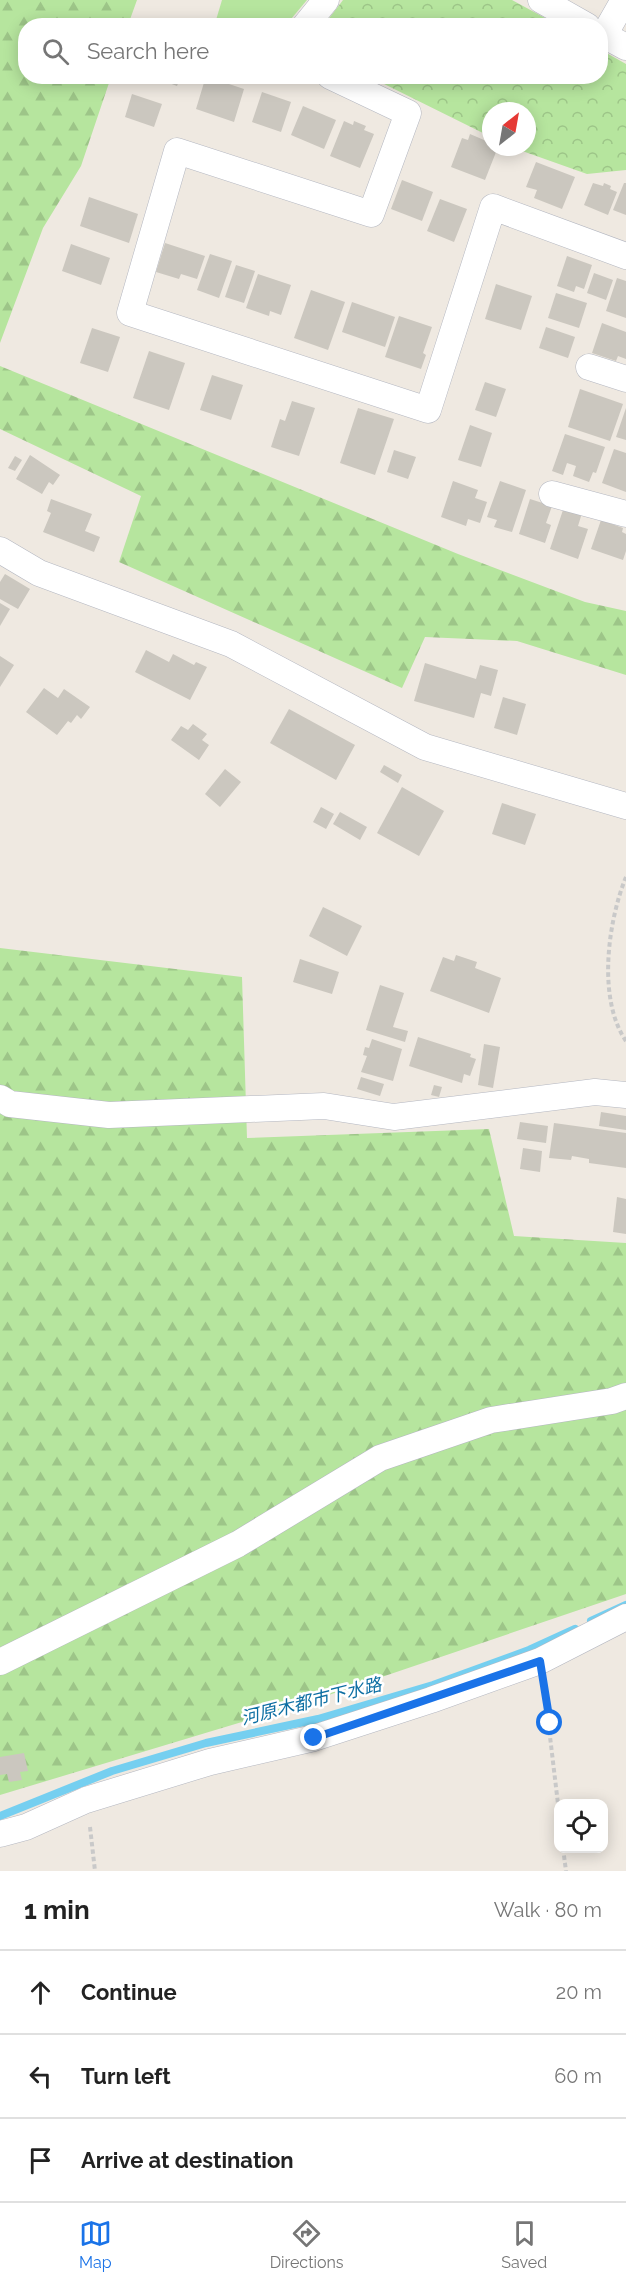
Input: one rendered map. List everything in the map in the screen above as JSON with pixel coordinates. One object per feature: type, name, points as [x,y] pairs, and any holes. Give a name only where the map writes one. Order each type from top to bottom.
[{"type":"street","points":[[311,18],[326,0]]},
{"type":"street","points":[[541,0],[574,18]]},
{"type":"street","points":[[608,18],[624,0]]},
{"type":"street","points":[[608,37],[626,47]]},
{"type":"street","points":[[347,84],[408,113],[371,214],[177,151],[129,313],[428,410],[493,207],[626,255]]},
{"type":"street","points":[[589,368],[626,379]]},
{"type":"street","points":[[552,494],[626,514]]},
{"type":"street","points":[[0,550],[39,573],[231,644],[425,747],[626,806]]},
{"type":"street","points":[[0,1098],[10,1104],[109,1115],[324,1106],[394,1117],[595,1092],[626,1095]]},
{"type":"street","points":[[0,1662],[238,1544],[380,1458],[491,1420],[612,1401],[626,1396]]},
{"type":"street","points":[[0,1834],[26,1827],[86,1800],[210,1762],[314,1738],[540,1661],[626,1617]]},
{"type":"path","points":[[626,877],[610,928],[609,975],[612,1008],[626,1041]]},
{"type":"path","points":[[540,1661],[550,1723],[558,1799]]},
{"type":"path","points":[[86,1800],[95,1871]]},
{"type":"path","points":[[564,1853],[566,1871]]},
{"type":"green space","points":[[0,0],[137,0],[131,18],[18,18],[18,84],[109,84],[81,166],[43,228],[0,343]]},
{"type":"green space","points":[[222,0],[307,0],[292,18],[217,18]]},
{"type":"green space","points":[[343,0],[512,0],[545,18],[329,18]]},
{"type":"green space","points":[[608,54],[626,64],[626,170],[587,174],[536,156],[536,102],[482,102],[482,133],[384,84],[608,84]]},
{"type":"green space","points":[[0,366],[458,554],[585,602],[626,611],[626,675],[517,641],[425,637],[402,688],[119,562],[141,496],[0,429]]},
{"type":"green space","points":[[0,948],[242,977],[247,1138],[489,1129],[514,1236],[626,1243],[626,1594],[308,1702],[0,1795]]},
{"type":"building","points":[[204,84],[229,84],[244,89],[234,122],[196,109]]},
{"type":"building","points":[[262,92],[291,102],[281,132],[252,122]]},
{"type":"building","points":[[132,94],[162,104],[154,127],[125,117]]},
{"type":"building","points":[[303,106],[336,120],[324,149],[291,135]]},
{"type":"building","points":[[344,121],[353,125],[354,121],[366,126],[364,130],[374,134],[360,168],[330,156]]},
{"type":"building","points":[[470,134],[482,139],[482,156],[494,156],[485,180],[451,167],[462,138],[468,140]]},
{"type":"building","points":[[536,162],[575,177],[562,209],[534,198],[537,190],[526,187]]},
{"type":"building","points":[[402,180],[433,192],[422,221],[391,209]]},
{"type":"building","points":[[593,183],[603,186],[604,183],[617,192],[608,215],[584,205]]},
{"type":"building","points":[[624,183],[626,183],[626,215],[613,210]]},
{"type":"building","points":[[89,197],[138,214],[129,243],[80,226]]},
{"type":"building","points":[[440,199],[467,209],[454,242],[427,231]]},
{"type":"building","points":[[165,243],[205,256],[197,279],[181,274],[179,279],[156,272]]},
{"type":"building","points":[[71,244],[110,258],[101,285],[62,271]]},
{"type":"building","points":[[210,254],[232,261],[219,298],[197,290]]},
{"type":"building","points":[[567,256],[592,265],[584,289],[576,286],[574,292],[557,286]]},
{"type":"building","points":[[236,265],[255,271],[244,303],[225,297]]},
{"type":"building","points":[[594,273],[613,280],[606,300],[587,293]]},
{"type":"building","points":[[258,274],[291,285],[281,315],[270,311],[269,316],[246,308]]},
{"type":"building","points":[[617,278],[626,281],[626,318],[606,311]]},
{"type":"building","points":[[496,284],[532,296],[521,330],[485,319]]},
{"type":"building","points":[[311,290],[345,302],[328,350],[294,338]]},
{"type":"building","points":[[556,293],[587,303],[579,328],[548,318]]},
{"type":"building","points":[[352,302],[395,317],[385,347],[342,332]]},
{"type":"building","points":[[399,316],[432,327],[423,353],[426,355],[421,369],[385,357]]},
{"type":"building","points":[[602,323],[626,332],[626,359],[618,356],[616,361],[592,353]]},
{"type":"building","points":[[546,327],[575,337],[568,358],[539,348]]},
{"type":"building","points":[[92,328],[120,337],[108,372],[80,363]]},
{"type":"building","points":[[149,351],[185,363],[169,410],[133,398]]},
{"type":"building","points":[[212,375],[243,385],[231,420],[200,410]]},
{"type":"building","points":[[485,382],[506,389],[496,417],[475,410]]},
{"type":"building","points":[[580,389],[623,404],[610,441],[568,427]]},
{"type":"building","points":[[292,401],[315,408],[299,456],[271,447],[280,419],[285,421]]},
{"type":"building","points":[[358,408],[394,419],[375,475],[340,463]]},
{"type":"building","points":[[626,408],[626,440],[616,437]]},
{"type":"building","points":[[470,425],[492,433],[481,467],[458,460]]},
{"type":"building","points":[[565,434],[605,447],[596,473],[593,472],[589,482],[573,476],[576,466],[567,463],[563,475],[552,471]]},
{"type":"building","points":[[614,449],[626,453],[626,492],[602,483]]},
{"type":"building","points":[[394,450],[416,457],[408,479],[387,472]]},
{"type":"building","points":[[30,455],[60,475],[53,485],[49,482],[42,494],[16,479]]},
{"type":"building","points":[[15,456],[22,460],[15,471],[8,468]]},
{"type":"building","points":[[453,481],[478,490],[475,498],[487,502],[480,523],[468,519],[466,526],[441,517]]},
{"type":"building","points":[[500,481],[526,490],[512,532],[494,527],[497,520],[487,517]]},
{"type":"building","points":[[51,499],[92,514],[85,531],[100,537],[94,552],[43,532],[51,513],[47,511]]},
{"type":"building","points":[[530,499],[552,506],[546,523],[551,525],[545,543],[519,534]]},
{"type":"building","points":[[564,507],[582,513],[578,526],[588,529],[578,559],[550,549]]},
{"type":"building","points":[[601,520],[623,528],[622,532],[626,534],[626,551],[623,560],[591,549]]},
{"type":"building","points":[[5,574],[30,589],[18,609],[0,599],[0,582]]},
{"type":"building","points":[[0,603],[10,609],[0,626]]},
{"type":"building","points":[[146,650],[169,662],[173,654],[194,665],[196,662],[207,667],[190,700],[135,672]]},
{"type":"building","points":[[0,656],[14,665],[0,687]]},
{"type":"building","points":[[425,663],[476,679],[480,665],[498,670],[491,696],[481,693],[474,718],[414,701]]},
{"type":"building","points":[[44,688],[58,698],[64,689],[90,707],[81,719],[77,715],[71,723],[68,721],[57,735],[26,712]]},
{"type":"building","points":[[503,697],[526,704],[517,735],[494,728]]},
{"type":"building","points":[[289,709],[355,745],[336,780],[270,743]]},
{"type":"building","points":[[193,724],[207,734],[202,740],[209,745],[199,760],[171,740],[181,726],[188,730]]},
{"type":"building","points":[[384,765],[402,775],[398,783],[380,772]]},
{"type":"building","points":[[225,769],[241,782],[220,807],[205,794]]},
{"type":"building","points":[[402,787],[444,811],[419,856],[377,833]]},
{"type":"building","points":[[502,803],[536,814],[525,845],[492,834]]},
{"type":"building","points":[[321,807],[334,814],[326,829],[313,822]]},
{"type":"building","points":[[340,812],[367,827],[360,840],[333,824]]},
{"type":"building","points":[[323,907],[362,926],[347,956],[309,936]]},
{"type":"building","points":[[456,955],[477,962],[475,968],[501,978],[489,1013],[430,991],[443,957],[454,961]]},
{"type":"building","points":[[300,959],[339,972],[332,994],[293,982]]},
{"type":"building","points":[[380,985],[404,993],[393,1027],[408,1031],[405,1042],[366,1030]]},
{"type":"building","points":[[418,1037],[471,1054],[470,1057],[476,1059],[470,1076],[464,1074],[462,1083],[409,1066]]},
{"type":"building","points":[[372,1039],[402,1049],[393,1081],[361,1072],[367,1056],[363,1055],[365,1047],[369,1048]]},
{"type":"building","points":[[484,1044],[500,1047],[493,1088],[478,1085]]},
{"type":"building","points":[[361,1077],[384,1084],[380,1096],[357,1089]]},
{"type":"building","points":[[434,1085],[442,1087],[439,1097],[431,1095]]},
{"type":"building","points":[[601,1112],[626,1116],[626,1130],[599,1126]]},
{"type":"building","points":[[520,1122],[548,1126],[546,1143],[517,1139]]},
{"type":"building","points":[[554,1123],[626,1133],[626,1168],[589,1163],[589,1159],[572,1156],[571,1160],[549,1158]]},
{"type":"building","points":[[523,1148],[542,1151],[540,1172],[520,1169]]},
{"type":"building","points":[[617,1197],[626,1199],[626,1234],[613,1232]]},
{"type":"building","points":[[24,1753],[28,1771],[20,1772],[22,1780],[9,1782],[7,1774],[0,1775],[0,1757]]},
{"type":"waterway","name":"河原木都市下水路","points":[[591,1621],[626,1605]]},
{"type":"waterway","name":"河原木都市下水路","points":[[0,1816],[112,1771],[206,1743],[318,1719],[433,1685],[529,1650],[575,1629]]},
{"type":"route","points":[[314,1738],[540,1661],[550,1723]]}]
